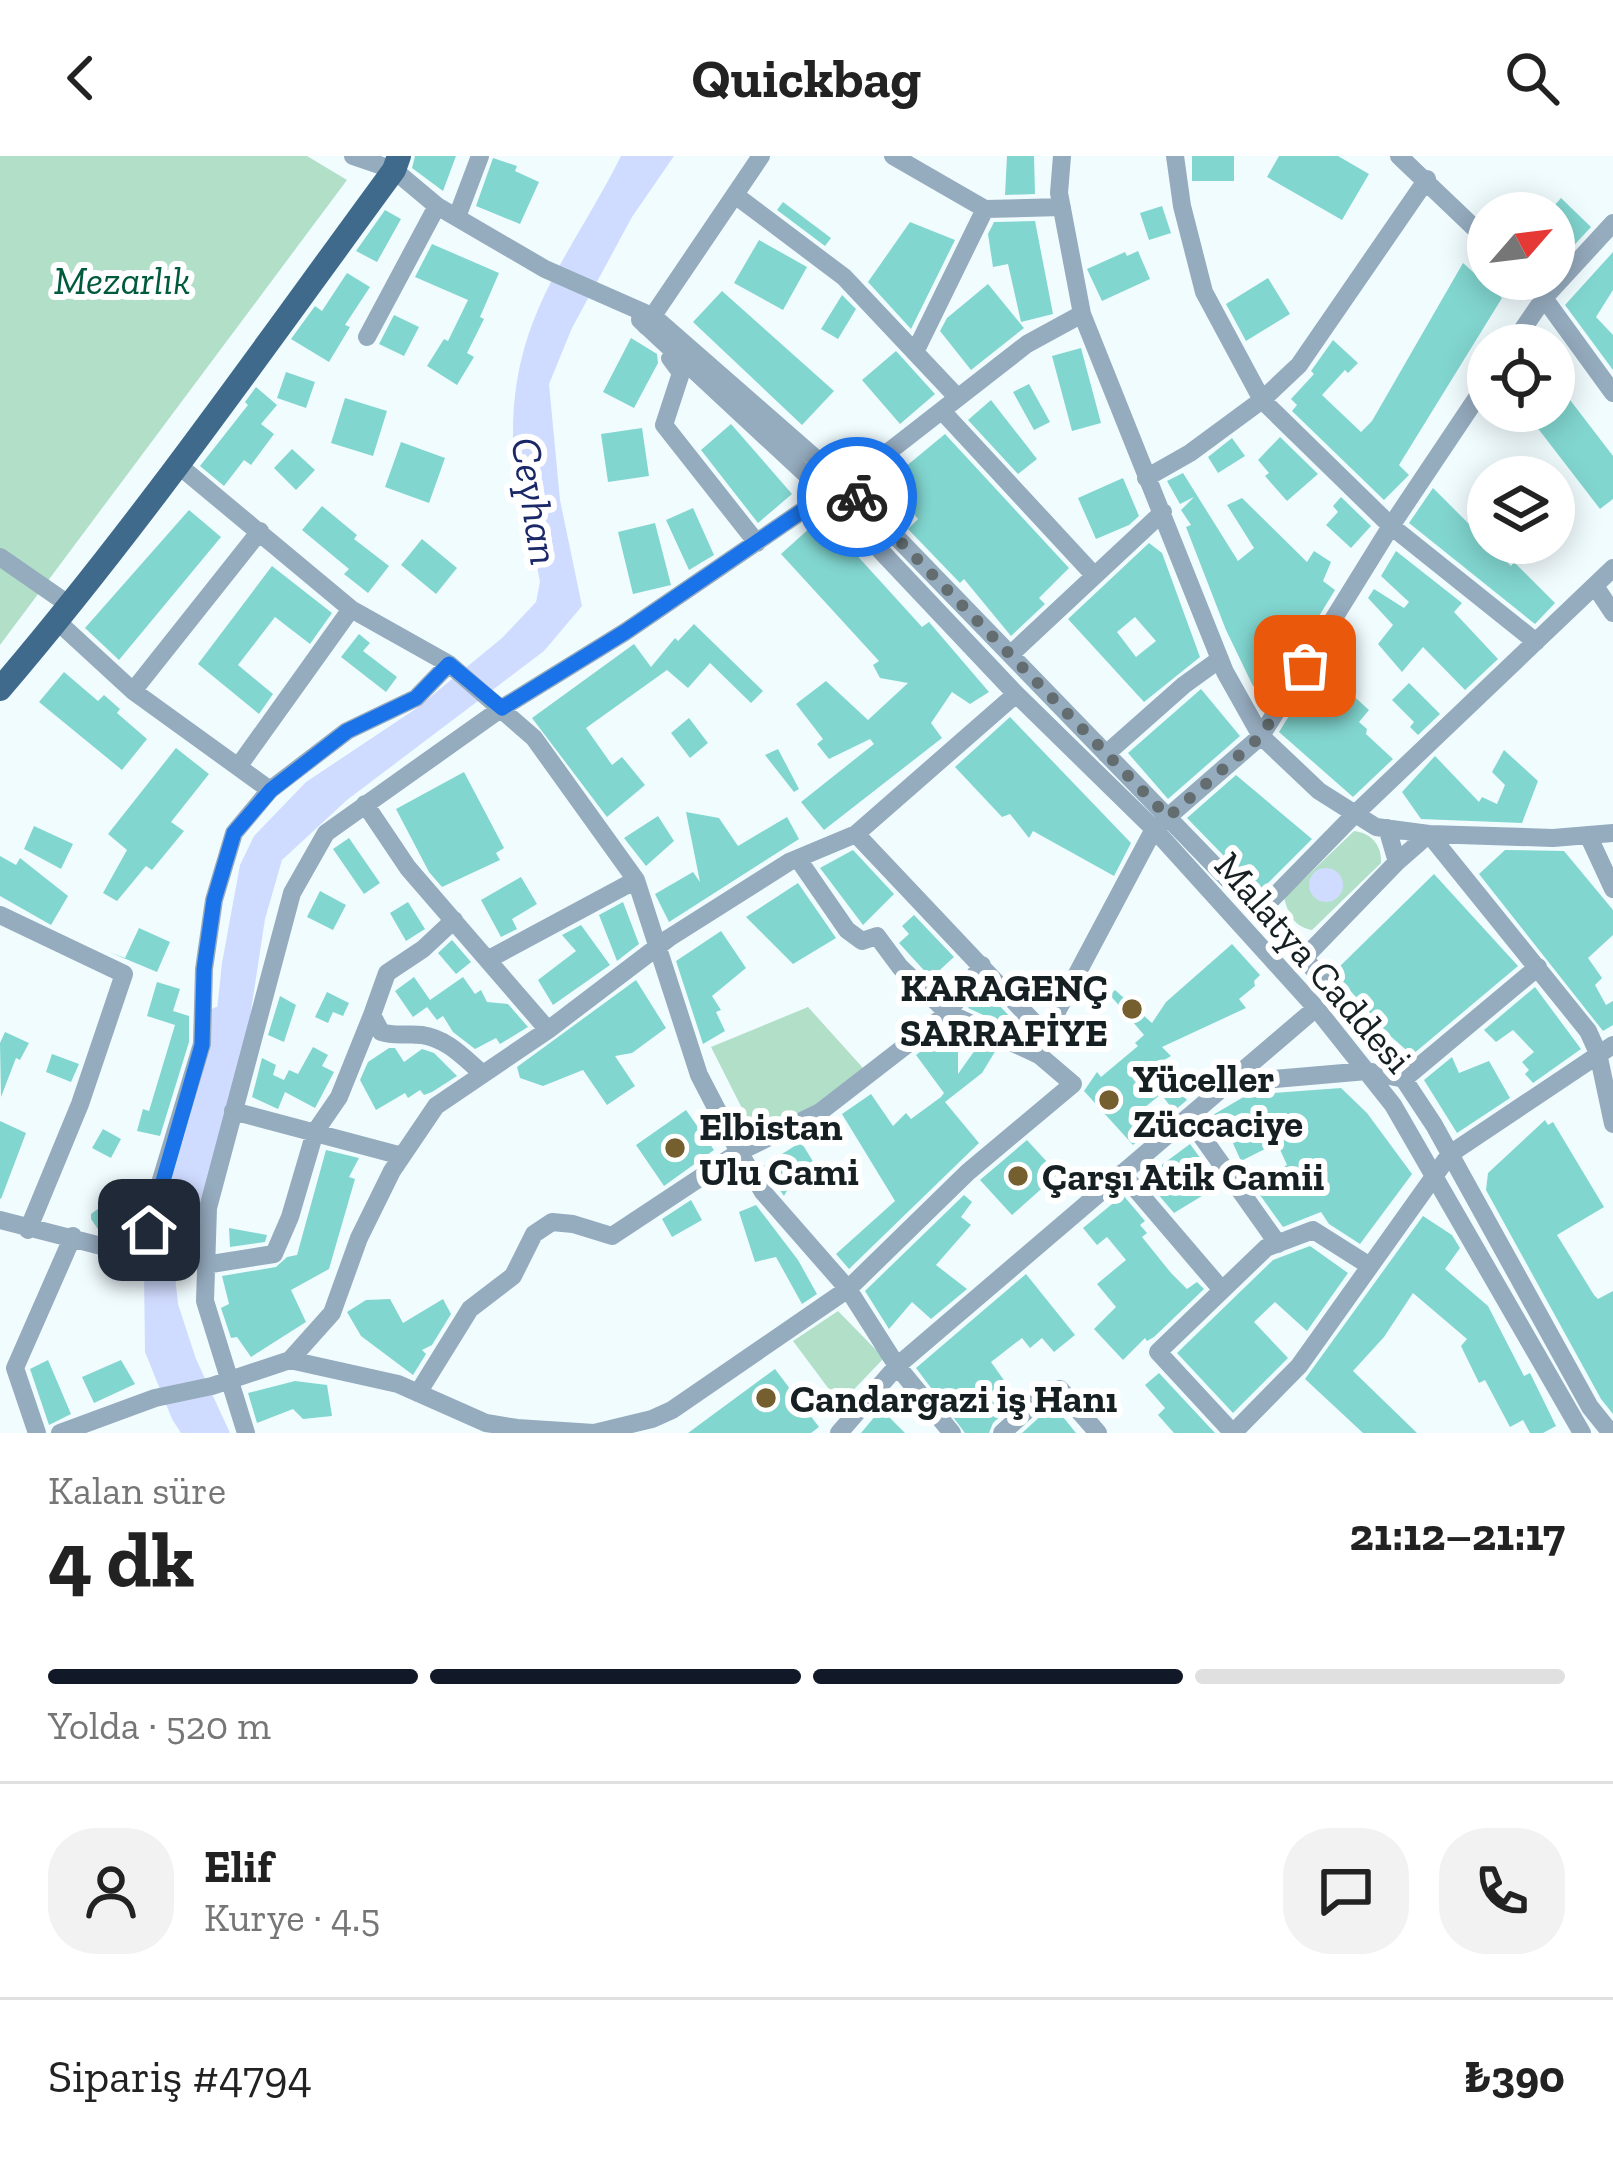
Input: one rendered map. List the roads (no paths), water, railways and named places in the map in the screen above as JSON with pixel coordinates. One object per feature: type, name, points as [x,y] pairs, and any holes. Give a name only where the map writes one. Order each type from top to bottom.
[{"type":"main road","points":[[0,689],[177,464],[397,163]]},
{"type":"street","points":[[353,156],[397,163],[436,206],[545,269],[608,294],[650,321],[1011,654],[1106,754],[1161,823],[1259,911],[1387,1054],[1450,1154],[1590,1407],[1611,1433]]},
{"type":"street","points":[[457,217],[480,156]]},
{"type":"street","points":[[650,321],[761,156]]},
{"type":"street","points":[[893,156],[985,209],[1062,207]]},
{"type":"street","points":[[1062,156],[1062,207],[1082,314],[1220,659],[1261,736],[1319,791],[1381,828],[1553,838],[1613,833]]},
{"type":"street","points":[[1175,156],[1204,292],[1262,400],[1391,526],[1536,642]]},
{"type":"street","points":[[1403,157],[1467,220]]},
{"type":"street","points":[[1145,478],[1190,453],[1262,400],[1299,365],[1427,179]]},
{"type":"street","points":[[735,195],[844,277],[958,398]]},
{"type":"street","points":[[367,337],[436,206]]},
{"type":"street","points":[[916,350],[985,209]]},
{"type":"street","points":[[1575,264],[1613,223]]},
{"type":"street","points":[[1545,300],[1613,393]]},
{"type":"street","points":[[246,1433],[221,1383],[205,1301],[208,1208],[292,893],[326,833],[496,703],[837,490],[1028,344],[1082,314]]},
{"type":"street","points":[[650,321],[680,373],[664,425],[757,543]]},
{"type":"street","points":[[942,411],[1093,574]]},
{"type":"street","points":[[1039,1055],[1161,823],[1261,736],[1467,412]]},
{"type":"street","points":[[177,464],[350,609],[449,664],[533,738],[636,880],[699,1076],[763,1192],[848,1288],[897,1366],[952,1433]]},
{"type":"street","name":"Malatya Caddesi","points":[[837,490],[1016,694],[1161,823],[1394,1105],[1573,1430]]},
{"type":"street","points":[[1011,654],[1163,512]]},
{"type":"street","points":[[133,691],[260,531]]},
{"type":"street","points":[[0,557],[63,613],[133,691],[271,790]]},
{"type":"street","points":[[1259,911],[1613,568]]},
{"type":"street","points":[[1595,586],[1613,613]]},
{"type":"street","points":[[238,766],[350,609]]},
{"type":"street","points":[[1106,754],[1220,659]]},
{"type":"street","points":[[0,1220],[144,1257],[154,1203],[202,1045],[204,969],[214,900],[234,833],[271,790],[347,731],[416,698],[449,664]]},
{"type":"street","points":[[60,1433],[154,1398],[290,1360],[332,1313],[359,1238],[402,1156],[436,1106],[548,1030],[659,945],[798,859],[856,833],[1016,694]]},
{"type":"street","points":[[364,804],[408,868],[548,1030]]},
{"type":"street","points":[[1381,828],[1397,862]]},
{"type":"street","points":[[856,833],[1046,1034]]},
{"type":"street","points":[[1304,958],[1429,834]]},
{"type":"street","points":[[1429,834],[1606,1049],[1613,1124]]},
{"type":"street","points":[[1588,836],[1613,889]]},
{"type":"street","points":[[290,1360],[398,1384],[482,1428],[594,1433],[652,1419],[672,1410],[848,1288],[968,1172],[1073,1084],[1039,1055],[949,1013],[900,967],[877,936],[862,941],[847,930],[798,859]]},
{"type":"street","points":[[489,959],[636,880]]},
{"type":"street","points":[[0,915],[124,974],[80,1104],[28,1230]]},
{"type":"street","points":[[206,1265],[274,1254],[315,1132],[338,1097],[387,973],[454,920]]},
{"type":"street","points":[[418,1393],[470,1309],[513,1276],[534,1234],[552,1222],[612,1236],[739,1152],[820,1112],[949,1013],[982,965]]},
{"type":"street","points":[[1404,1079],[1538,967]]},
{"type":"street","points":[[839,1433],[897,1366],[1316,1008]]},
{"type":"street","points":[[372,1015],[381,1032],[395,1037],[419,1034],[448,1043],[483,1074]]},
{"type":"street","points":[[1370,1266],[1313,1230],[1266,1248],[1158,1352],[1233,1433],[1299,1366],[1450,1154],[1606,1049]]},
{"type":"street","points":[[1228,1083],[1367,1071],[1404,1079]]},
{"type":"street","points":[[233,1111],[402,1156]]},
{"type":"street","points":[[1188,1117],[1277,1244]]},
{"type":"street","points":[[1122,1173],[1222,1290]]},
{"type":"street","points":[[37,1433],[15,1368],[73,1236]]},
{"type":"street","points":[[1002,1433],[1036,1402],[1060,1389],[1098,1433]]},
{"type":"water","points":[[621,156],[674,156],[632,217],[572,328],[549,384],[560,500],[582,606],[544,651],[347,800],[282,860],[265,919],[247,1037],[210,1174],[175,1276],[178,1304],[196,1359],[230,1433],[181,1433],[145,1352],[144,1274],[197,1115],[214,1038],[240,865],[254,836],[306,782],[417,708],[502,638],[536,602],[540,582],[513,436],[522,355],[548,288]]},
{"type":"water","points":[[1326,868],[1338,873],[1343,885],[1338,897],[1326,902],[1314,897],[1309,885],[1314,873]]},
{"type":"waterway","name":"Ceyhan","points":[[170,1209],[220,1020]]},
{"type":"place","name":"KARAGENÇ SARRAFİYE","points":[[1132,1009]]},
{"type":"place","name":"Yüceller Züccaciye","points":[[1109,1100]]},
{"type":"place","name":"Elbistan Ulu Cami","points":[[675,1148]]},
{"type":"place","name":"Çarşı Atik Camii","points":[[1018,1176]]},
{"type":"place","name":"Candargazi iş Hanı","points":[[766,1398]]},
{"type":"park label","name":"Mezarlık","points":[[122,280]]}]
